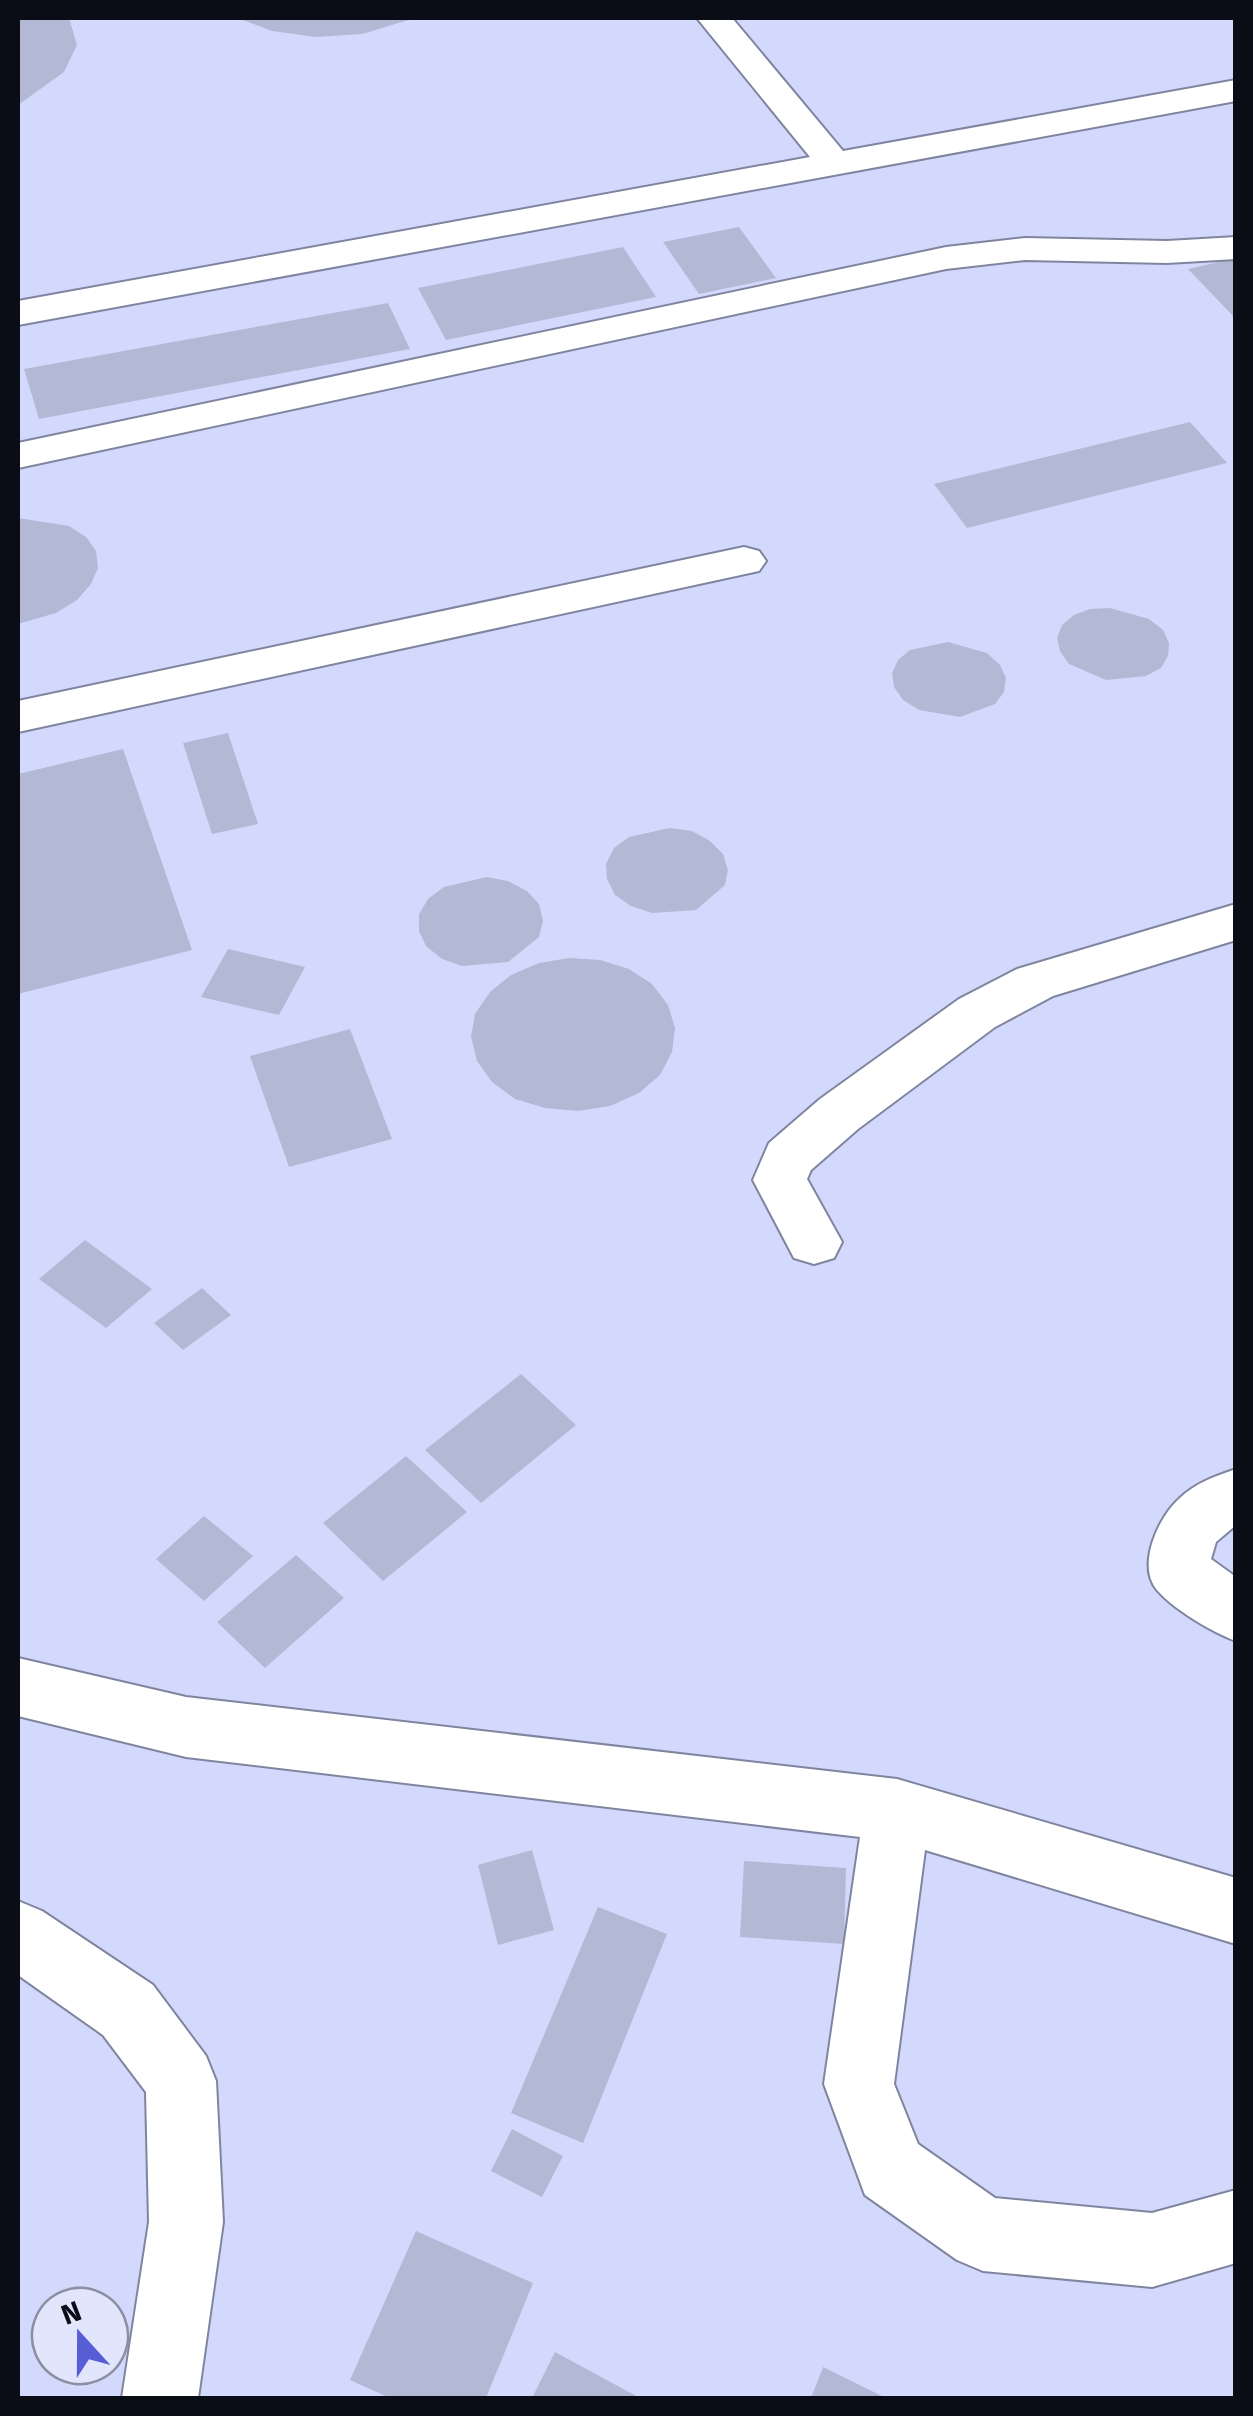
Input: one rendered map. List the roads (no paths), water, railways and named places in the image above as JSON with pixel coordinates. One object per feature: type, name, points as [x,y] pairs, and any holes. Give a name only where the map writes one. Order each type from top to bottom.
[{"type":"lane","points":[[714,18],[834,163]]},
{"type":"lane","points":[[18,313],[1236,90]]},
{"type":"lane","points":[[18,456],[946,258],[1025,250],[1167,252],[1236,248]]},
{"type":"lane","points":[[18,717],[744,561]]},
{"type":"lane","points":[[814,1242],[780,1180],[788,1158],[840,1114],[978,1013],[1036,982],[1236,922]]},
{"type":"lane","points":[[1236,1495],[1204,1510],[1182,1544],[1178,1570],[1236,1613]]},
{"type":"lane","points":[[18,1687],[186,1727],[897,1810],[1236,1911]]},
{"type":"lane","points":[[897,1810],[860,2084],[890,2169],[983,2234],[1152,2250],[1236,2226]]},
{"type":"lane","points":[[18,1935],[128,2010],[181,2081],[186,2222],[160,2398]]}]
